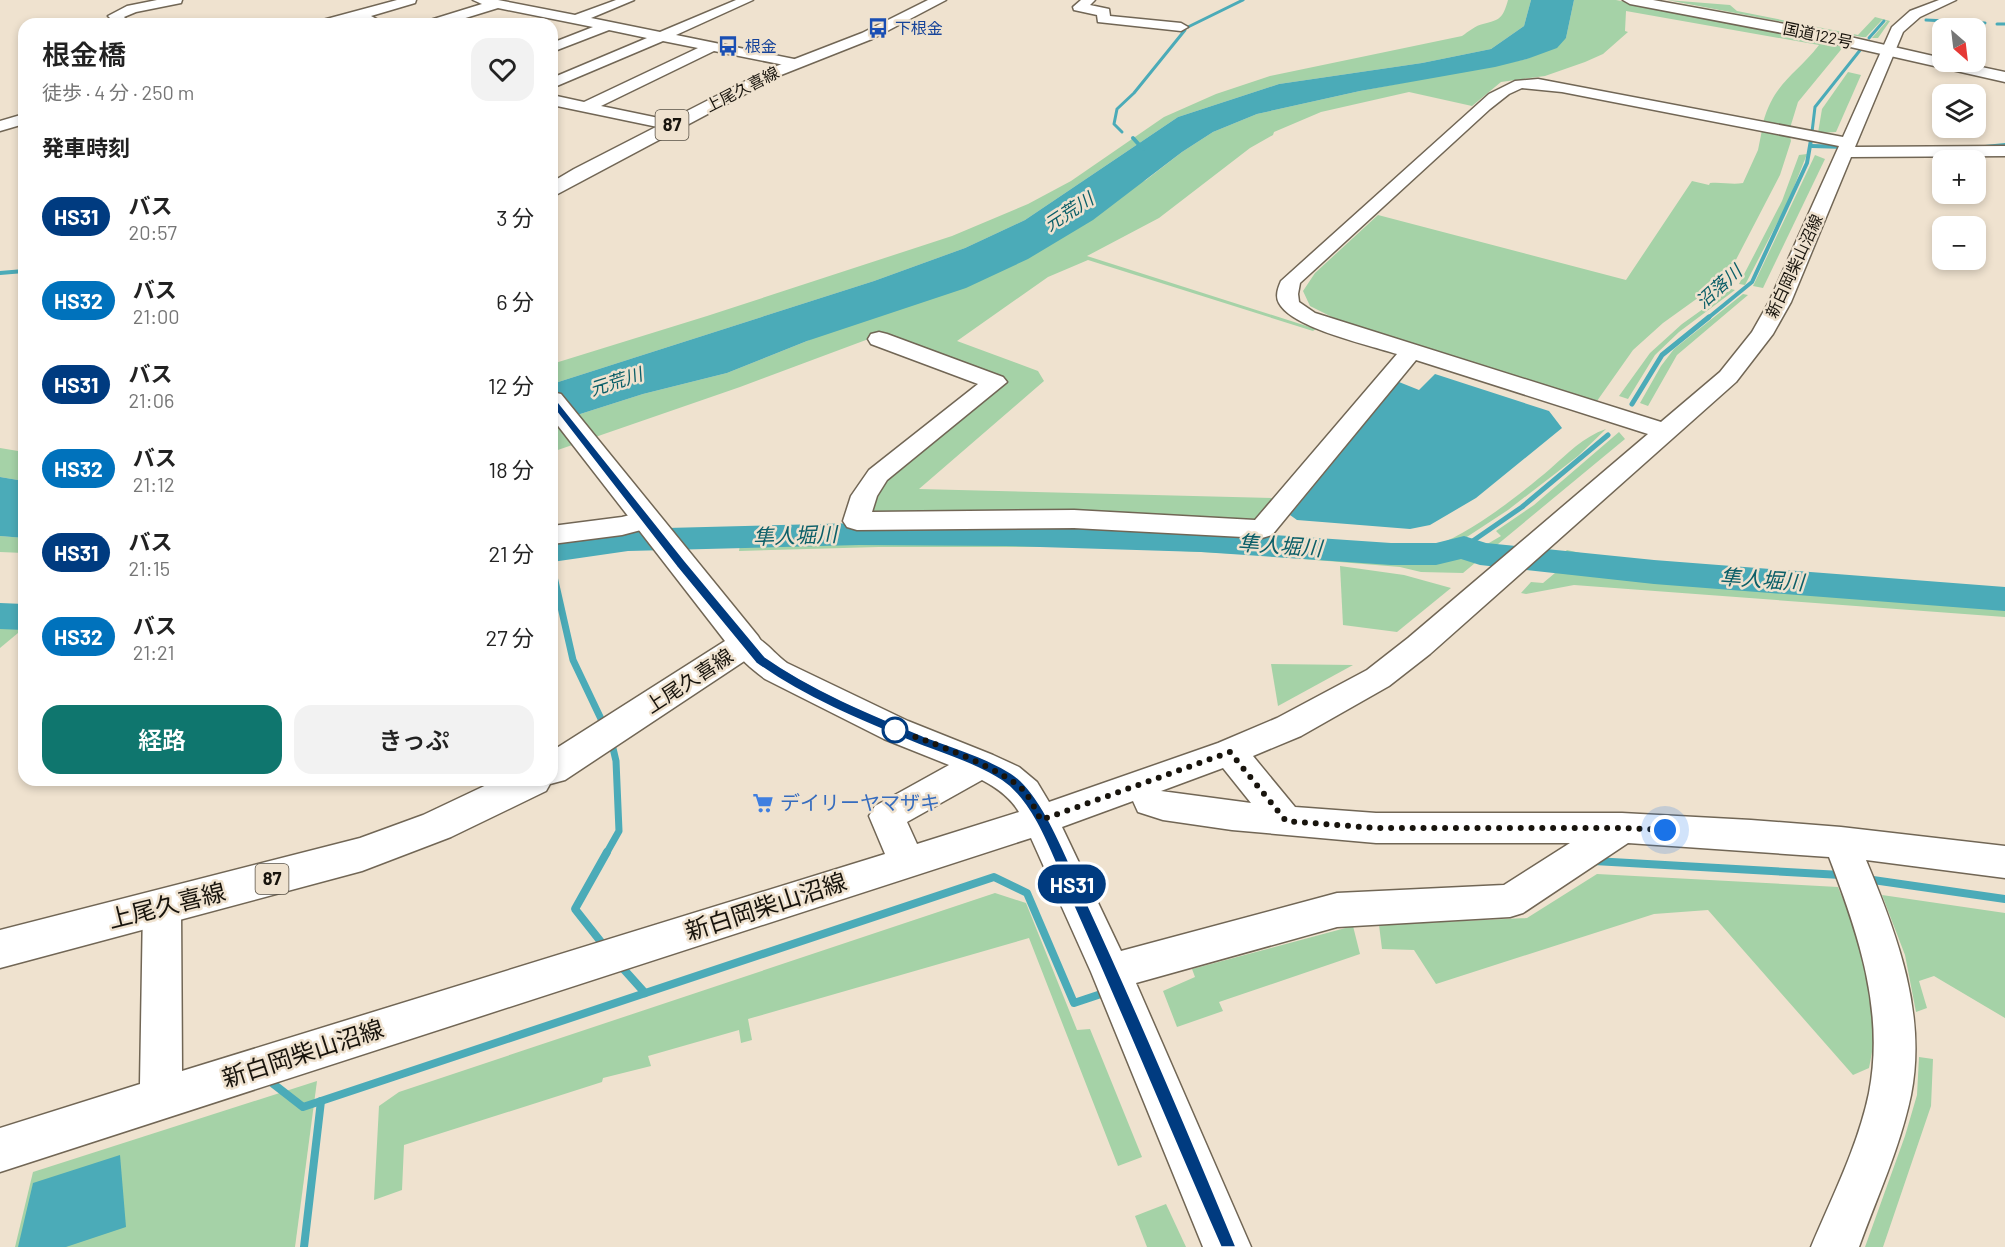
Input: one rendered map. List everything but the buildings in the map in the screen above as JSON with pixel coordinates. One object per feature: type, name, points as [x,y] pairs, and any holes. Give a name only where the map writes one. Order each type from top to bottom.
[{"type":"main road","name":"上尾久喜線","points":[[558,188],[672,125],[794,63],[867,36],[939,0]]},
{"type":"main road","name":"国道122号","points":[[1630,0],[1932,56]]},
{"type":"main road","name":"国道122号","points":[[1651,0],[1889,48],[2005,75]]},
{"type":"main road","name":"国道122号","points":[[1986,70],[2005,75]]},
{"type":"main road","name":"上尾久喜線","points":[[558,407],[746,644],[558,766]]},
{"type":"main road","name":"上尾久喜線","points":[[0,949],[362,854],[437,826],[520,786]]},
{"type":"street","points":[[117,18],[115,16],[132,9],[176,0]]},
{"type":"street","points":[[350,18],[410,0]]},
{"type":"street","points":[[479,0],[794,63]]},
{"type":"street","points":[[577,19],[628,0]]},
{"type":"street","points":[[558,80],[747,0]]},
{"type":"street","points":[[1089,0],[1079,7],[1104,12],[1104,19],[1181,27]]},
{"type":"street","name":"新白岡柴山沼線","points":[[0,1150],[1041,820],[1230,752],[1289,727],[1378,678],[1419,646],[1728,377],[1762,334],[1780,302],[1897,30],[1906,20],[1923,10],[1950,0]]},
{"type":"street","points":[[451,18],[496,4]]},
{"type":"street","points":[[358,16],[363,18]]},
{"type":"street","points":[[558,46],[610,25]]},
{"type":"street","points":[[586,107],[714,46]]},
{"type":"street","points":[[1667,432],[1307,318],[1295,311],[1287,301],[1286,291],[1291,281],[1478,112],[1510,86],[1529,83],[1562,87],[1847,148],[2005,151]]},
{"type":"street","points":[[558,101],[672,125]]},
{"type":"street","points":[[0,126],[18,121]]},
{"type":"street","points":[[879,339],[995,382],[878,475],[864,492],[857,521],[1074,519],[1262,529],[1411,351]]},
{"type":"street","points":[[558,534],[649,524]]},
{"type":"street","points":[[746,644],[761,660],[776,671],[896,730],[981,764],[1025,792],[1041,820],[1111,972],[1227,1247]]},
{"type":"street","points":[[1230,752],[1286,821]]},
{"type":"street","points":[[907,862],[887,816],[981,764]]},
{"type":"street","points":[[1150,802],[1162,806],[1286,821],[1376,828],[1622,828],[1841,842],[2005,862]]},
{"type":"street","points":[[1111,972],[1337,910],[1510,901],[1622,828]]},
{"type":"street","points":[[1835,1247],[1881,1127],[1890,1092],[1895,1050],[1895,1014],[1888,975],[1876,932],[1841,842]]},
{"type":"street","points":[[161,1099],[162,907]]},
{"type":"green space","points":[[1508,0],[1531,0],[1524,26],[1491,49],[1422,63],[1279,84],[1178,117],[1025,220],[965,248],[874,281],[558,382],[558,362],[952,236],[1028,204],[1071,181],[1164,117],[1216,94],[1270,76],[1462,36],[1500,17]]},
{"type":"green space","points":[[1574,0],[1616,0],[1844,46],[1798,102],[1790,128],[1763,123],[1779,88],[1819,45],[1626,11],[1625,31],[1628,32],[1603,54],[1545,76],[1501,82],[1472,106],[1409,92],[1321,112],[1274,132],[1273,135],[1250,148],[1159,218],[1087,256],[1316,329],[1313,331],[1088,260],[1048,277],[957,341],[1038,371],[1044,381],[919,489],[1274,498],[1255,519],[874,516],[866,512],[883,479],[1003,382],[882,334],[740,387],[558,450],[558,421],[643,394],[727,373],[807,341],[1146,180],[1213,132],[1257,114],[1360,91],[1527,59],[1566,38]]},
{"type":"green space","points":[[1667,0],[1730,5],[1737,11],[1858,35],[1875,17],[1890,21],[1878,38],[1872,38],[1887,21],[1882,20],[1866,37],[1862,37]]},
{"type":"green space","points":[[1848,72],[1861,75],[1836,132],[1818,133],[1822,109]]},
{"type":"green space","points":[[1762,130],[1790,136],[1791,141],[1780,175],[1727,277],[1663,323],[1633,350],[1597,401],[1336,319],[1310,306],[1303,291],[1315,273],[1378,215],[1626,280],[1692,181],[1709,185],[1710,183],[1743,183],[1758,150]]},
{"type":"green space","points":[[1807,154],[1788,202],[1745,285],[1739,284],[1782,201],[1799,155]]},
{"type":"green space","points":[[1815,155],[1825,159],[1763,288],[1753,286]]},
{"type":"green space","points":[[1731,289],[1735,290],[1679,332],[1655,355],[1628,399],[1619,396],[1650,353],[1682,324]]},
{"type":"green space","points":[[1743,294],[1748,295],[1677,355],[1648,406],[1640,403],[1661,366],[1674,349]]},
{"type":"green space","points":[[1606,429],[1578,456],[1508,510],[1450,548],[1432,552],[1327,549],[1124,533],[1015,531],[742,535],[741,528],[1067,526],[1239,534],[1411,548],[1427,547],[1443,543],[1492,514],[1583,441]]},
{"type":"green space","points":[[1619,432],[1625,439],[1492,549],[1482,547],[1501,536],[1496,531],[1534,505]]},
{"type":"green space","points":[[0,448],[18,451],[18,480],[0,477]]},
{"type":"green space","points":[[0,536],[18,538],[18,553],[0,552]]},
{"type":"green space","points":[[1006,539],[1120,541],[1392,562],[1443,560],[1461,552],[1481,558],[1463,573],[1421,572],[1400,567],[1242,554],[1100,547],[879,547],[739,551],[740,545]]},
{"type":"green space","points":[[1567,550],[1630,564],[2005,590],[2005,595],[1619,566],[1561,555]]},
{"type":"green space","points":[[1340,566],[1404,575],[1451,588],[1397,632],[1343,625]]},
{"type":"green space","points":[[1561,568],[1645,577],[2005,602],[2005,617],[1574,585],[1521,593],[1531,582],[1543,583]]},
{"type":"green space","points":[[0,624],[18,624],[18,633],[0,648]]},
{"type":"green space","points":[[1271,664],[1353,665],[1278,706]]},
{"type":"green space","points":[[1597,874],[1838,887],[1870,975],[1875,1018],[1869,1068],[1853,1075],[1708,910],[1654,914],[1436,984],[1414,950],[1382,949],[1379,925],[1527,918]]},
{"type":"green space","points":[[995,893],[1026,903],[1077,1030],[1090,1029],[1142,1157],[1118,1166],[1029,938],[748,1019],[752,1040],[741,1043],[739,1030],[648,1056],[651,1066],[603,1078],[602,1082],[404,1145],[402,1190],[374,1200],[379,1106],[399,1092]]},
{"type":"green space","points":[[1882,895],[2005,913],[2005,1018],[1934,976],[1919,981],[1927,1008],[1916,1012],[1905,955]]},
{"type":"green space","points":[[1353,926],[1360,954],[1219,1002],[1223,1011],[1177,1027],[1163,991],[1195,977],[1192,969]]},
{"type":"green space","points":[[1919,1057],[1933,1059],[1931,1106],[1883,1247],[1865,1247],[1905,1136],[1917,1095]]},
{"type":"green space","points":[[317,1081],[295,1247],[15,1247],[33,1172]]},
{"type":"green space","points":[[1166,1204],[1186,1247],[1147,1247],[1135,1216]]},
{"type":"water","name":"元荒川","points":[[1531,0],[1574,0],[1566,38],[1557,48],[1495,67],[1360,91],[1257,114],[1213,132],[1182,152],[1093,220],[1028,259],[966,288],[807,341],[727,373],[643,394],[558,421],[558,382],[874,281],[965,248],[1025,220],[1178,117],[1279,84],[1422,63],[1491,49],[1524,26]]},
{"type":"water","points":[[1435,374],[1549,411],[1562,428],[1476,498],[1430,525],[1410,529],[1297,520],[1290,515],[1399,382],[1419,390]]},
{"type":"water","points":[[0,477],[18,480],[18,538],[0,536]]},
{"type":"water","points":[[120,1155],[126,1227],[66,1247],[18,1247],[33,1183]]},
{"type":"waterway","points":[[1188,27],[1243,0]]},
{"type":"waterway","name":"沼落川","points":[[1926,20],[1932,20]]},
{"type":"waterway","name":"沼落川","points":[[1869,38],[1884,21]]},
{"type":"waterway","name":"沼落川","points":[[1997,24],[2005,24]]},
{"type":"waterway","points":[[1122,132],[1114,124],[1117,109],[1134,93],[1185,30]]},
{"type":"waterway","name":"沼落川","points":[[1812,132],[1815,107],[1861,49]]},
{"type":"waterway","points":[[1133,138],[1143,149]]},
{"type":"waterway","name":"沼落川","points":[[1708,318],[1752,282],[1807,163],[1811,140]]},
{"type":"waterway","points":[[1985,147],[2005,145]]},
{"type":"waterway","points":[[1812,146],[1846,147]]},
{"type":"waterway","points":[[0,273],[18,272]]},
{"type":"waterway","name":"沼落川","points":[[1632,404],[1662,355],[1709,317]]},
{"type":"waterway","name":"沼落川","points":[[1464,547],[1522,507],[1608,435]]},
{"type":"waterway","name":"隼人堀川","points":[[558,550],[628,540],[859,534],[1006,535],[1201,541],[1391,554],[1436,554],[1464,547],[1480,554],[1654,572],[2005,599]]},
{"type":"waterway","points":[[558,594],[573,660],[602,721]]},
{"type":"waterway","name":"隼人堀川","points":[[0,616],[18,617]]},
{"type":"waterway","points":[[606,854],[619,831],[616,761],[612,744]]},
{"type":"waterway","points":[[605,947],[575,909],[607,852]]},
{"type":"waterway","points":[[1594,861],[1841,875]]},
{"type":"waterway","points":[[321,1101],[994,877],[1027,893],[1074,1003],[1107,992]]},
{"type":"waterway","points":[[1866,879],[2005,899]]},
{"type":"waterway","points":[[619,964],[645,993]]},
{"type":"waterway","points":[[267,1079],[303,1107],[321,1101]]},
{"type":"waterway","points":[[304,1247],[321,1101]]},
{"type":"bus line","name":"HS31","points":[[558,407],[681,564],[761,660],[776,671],[840,704],[1007,777],[1025,792],[1069,878],[1111,972],[1227,1247]]},
{"type":"place","name":"下根金","points":[[878,28]]},
{"type":"place","name":"根金","points":[[728,46]]},
{"type":"place","name":"デイリーヤマザキ","points":[[763,803]]},
{"type":"route","points":[[895,730],[981,764],[1007,777],[1025,792],[1041,820],[1230,752],[1286,821],[1376,828],[1665,830]]}]
